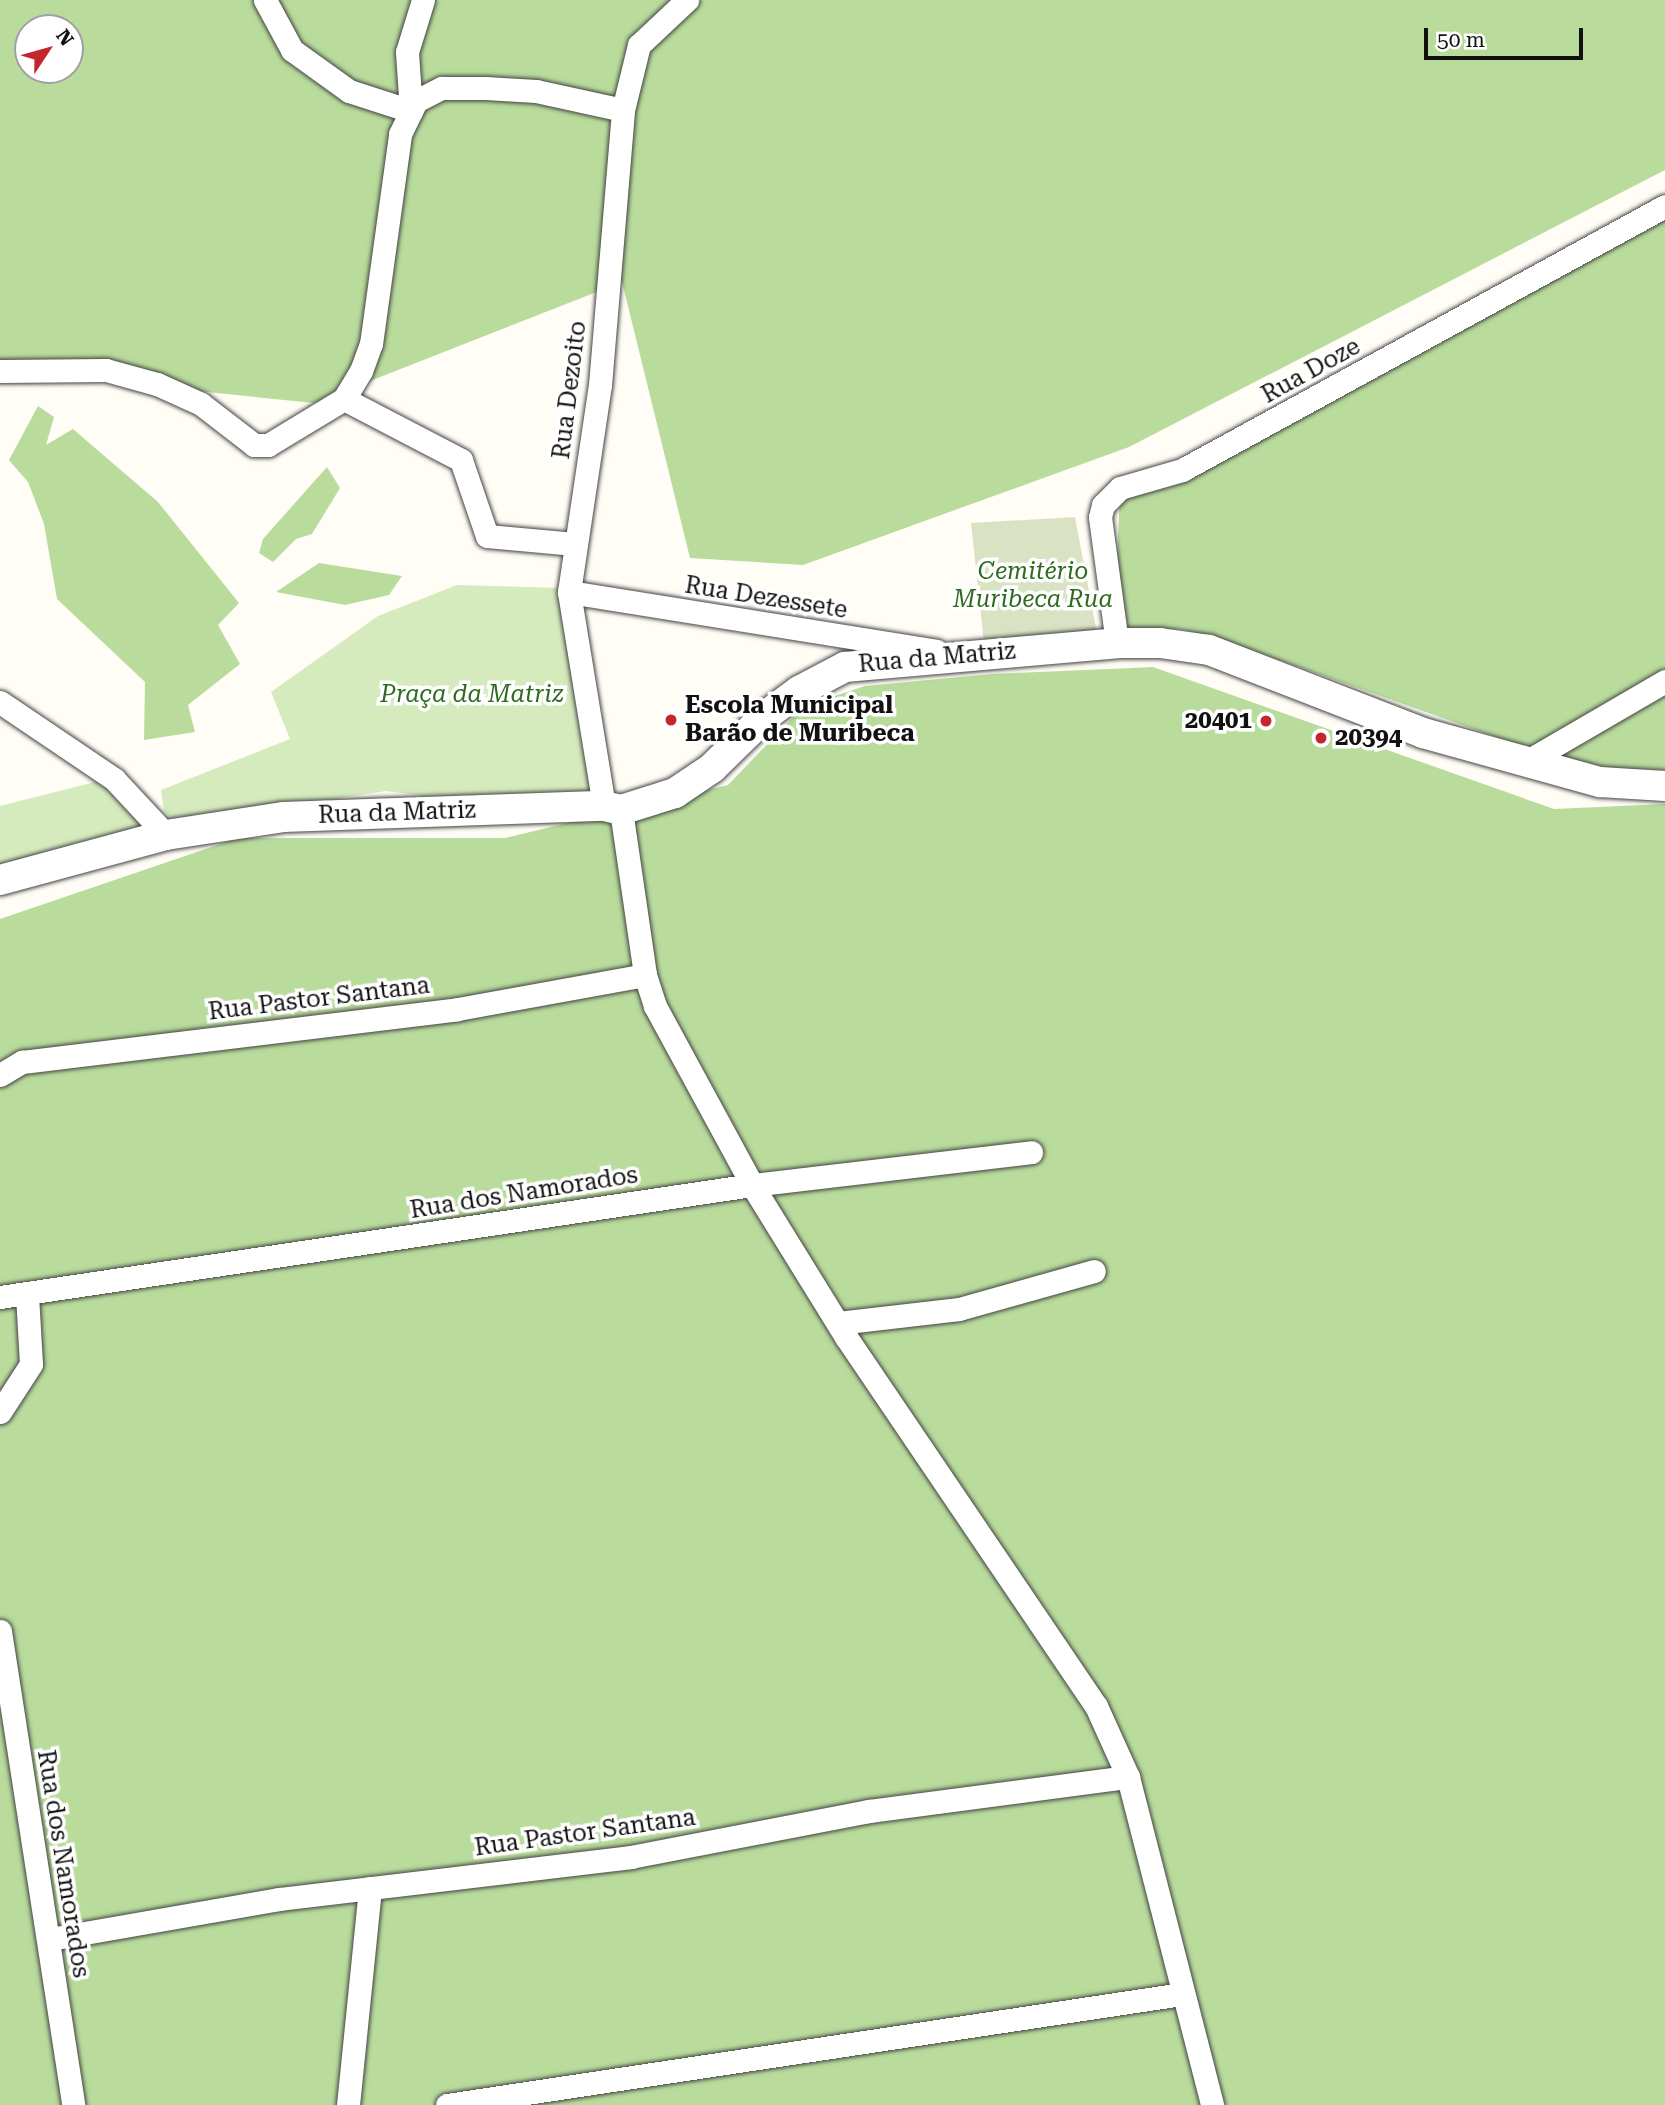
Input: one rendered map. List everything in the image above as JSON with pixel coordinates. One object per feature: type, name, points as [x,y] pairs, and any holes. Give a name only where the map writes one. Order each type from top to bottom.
[{"type":"street","points":[[265,0],[292,50],[349,91],[411,111]]},
{"type":"street","points":[[411,111],[407,51],[423,0]]},
{"type":"street","name":"Rua Dezoito","points":[[612,808],[569,592],[600,385],[623,110],[639,45],[687,0]]},
{"type":"street","points":[[0,371],[106,370],[157,384],[201,404],[261,447],[344,399],[371,344],[400,134],[411,111],[425,94],[442,88],[536,91],[623,110]]},
{"type":"street","name":"Rua Doze","points":[[1117,643],[1099,538],[1103,505],[1120,488],[1182,470],[1665,206]]},
{"type":"street","points":[[344,399],[461,460],[487,536],[575,544]]},
{"type":"street","name":"Rua Dezessete","points":[[569,592],[955,654]]},
{"type":"street","name":"Rua da Matriz","points":[[0,880],[166,835],[283,817],[612,808],[675,793],[712,768],[764,717],[820,677],[845,667],[955,654],[1117,643],[1160,643],[1209,650],[1423,733],[1600,782],[1665,786]]},
{"type":"street","points":[[1526,762],[1665,681]]},
{"type":"street","points":[[0,702],[114,779],[166,835]]},
{"type":"street","points":[[612,808],[645,975],[655,1006],[752,1185],[838,1323],[1096,1706],[1128,1777],[1212,2105]]},
{"type":"street","name":"Rua Pastor Santana","points":[[0,1075],[22,1062],[458,1009],[645,975]]},
{"type":"street","name":"Rua dos Namorados","points":[[0,1297],[752,1185],[1031,1152]]},
{"type":"street","points":[[838,1323],[959,1309],[1094,1271]]},
{"type":"street","points":[[0,1412],[31,1364],[27,1294]]},
{"type":"street","name":"Rua dos Namorados","points":[[0,1631],[50,1939],[73,2105]]},
{"type":"street","name":"Rua Pastor Santana","points":[[50,1939],[370,1888],[630,1857],[869,1811],[1128,1777]]},
{"type":"street","points":[[348,2105],[370,1888]]},
{"type":"street","points":[[447,2105],[1182,1994]]},
{"type":"green space","points":[[0,0],[1665,0],[1665,170],[1129,447],[803,565],[690,558],[622,282],[314,403],[0,371]]},
{"type":"green space","points":[[1665,217],[1665,770],[1584,768],[1217,638],[1181,629],[1128,628],[1117,571],[1120,488],[1189,480]]},
{"type":"green space","points":[[38,406],[54,417],[46,445],[73,429],[158,502],[239,603],[218,625],[240,664],[188,705],[195,732],[144,740],[145,682],[57,599],[44,524],[28,482],[9,460]]},
{"type":"green space","points":[[327,467],[340,488],[312,534],[296,539],[273,562],[259,553],[263,539]]},
{"type":"green space","name":"Cemitério Muribeca Rua","points":[[1075,517],[1098,639],[984,643],[971,523]]},
{"type":"green space","points":[[319,563],[402,576],[389,595],[345,605],[276,592]]},
{"type":"green space","name":"Praça da Matriz","points":[[457,585],[566,588],[592,793],[456,800],[386,791],[176,823],[164,811],[161,790],[290,739],[271,692],[378,616]]},
{"type":"green space","points":[[1153,667],[1554,809],[1665,804],[1665,2105],[0,2105],[0,919],[238,838],[505,838],[728,785],[804,706],[865,686],[992,674]]},
{"type":"green space","points":[[107,779],[160,829],[0,872],[0,806]]},
{"type":"place","name":"Escola Municipal Barão de Muribeca","points":[[671,720]]},
{"type":"place","name":"20401","points":[[1266,721]]},
{"type":"place","name":"20394","points":[[1321,738]]}]
